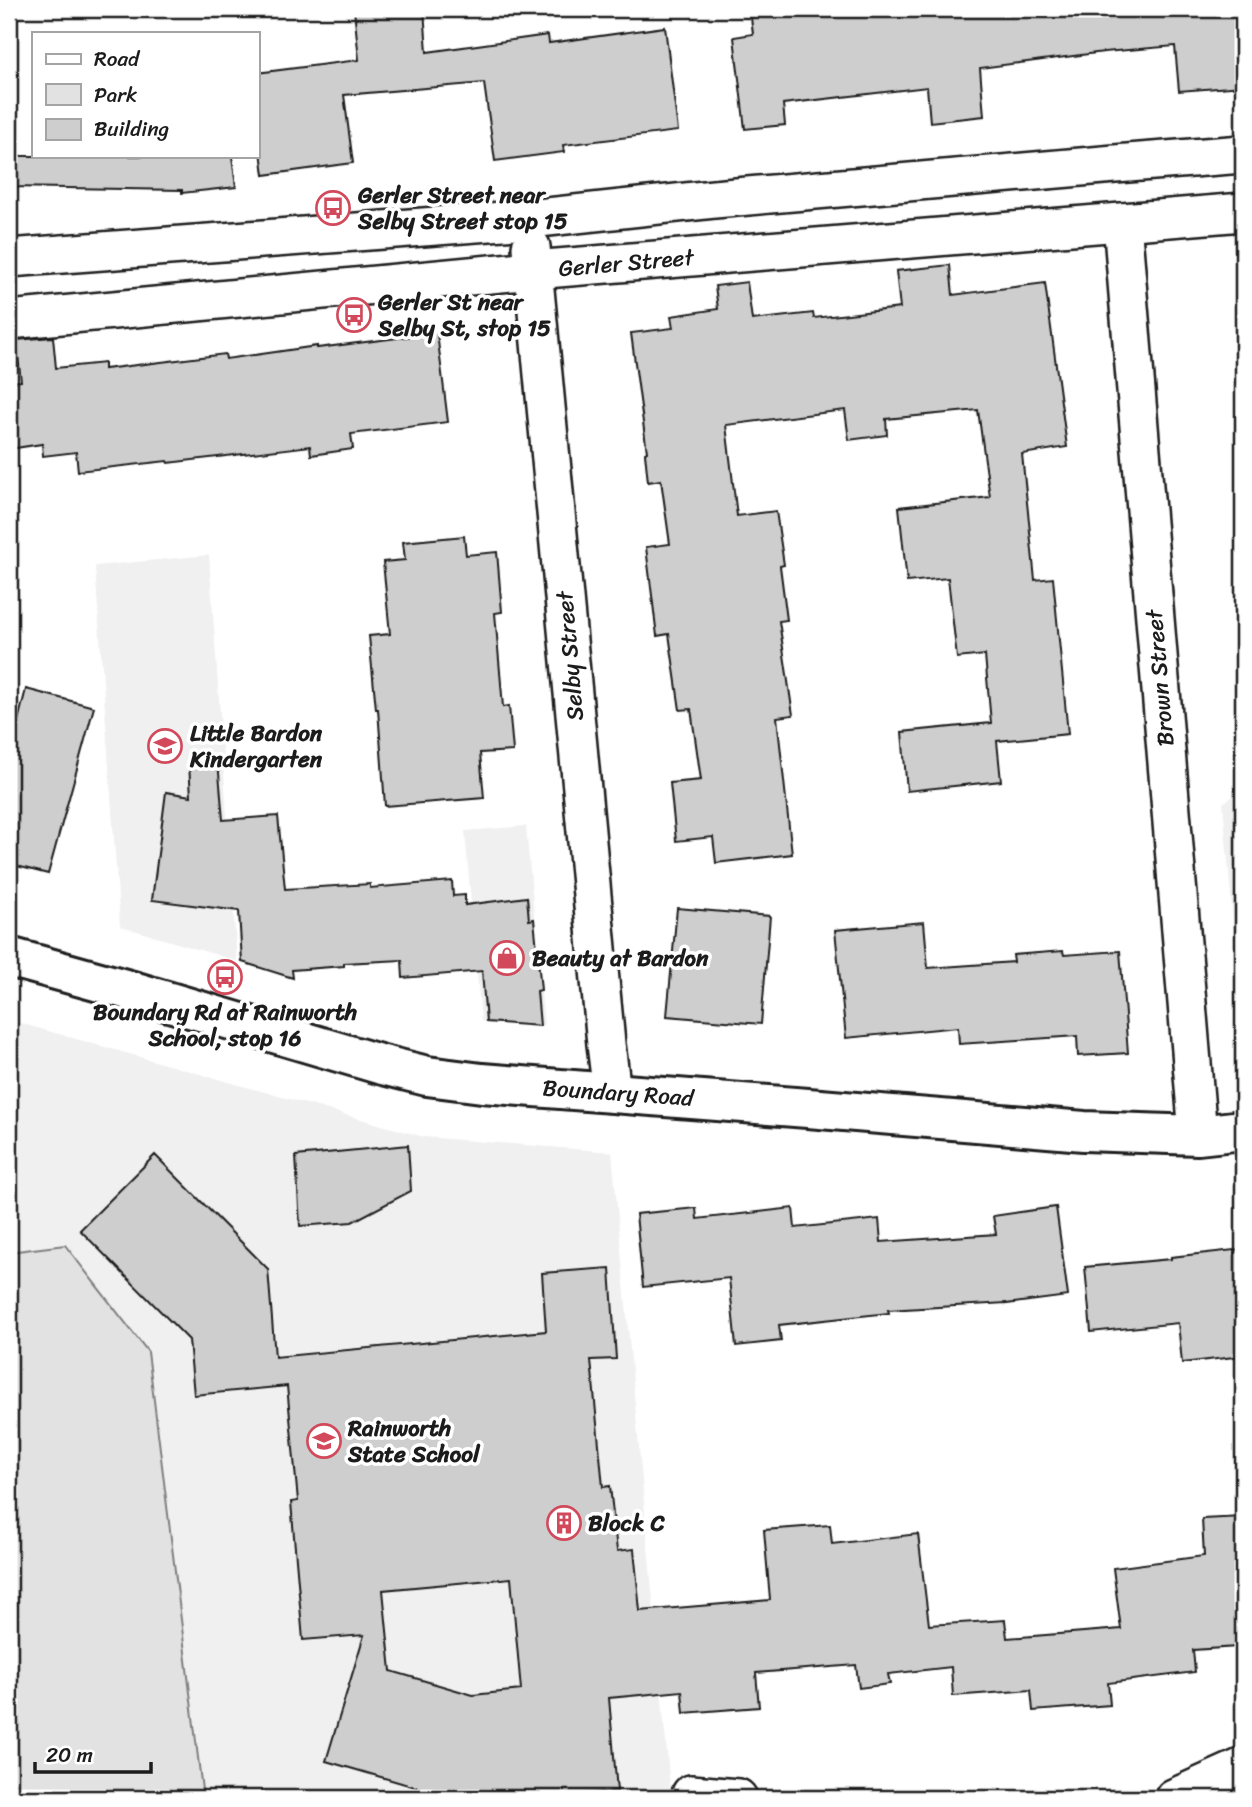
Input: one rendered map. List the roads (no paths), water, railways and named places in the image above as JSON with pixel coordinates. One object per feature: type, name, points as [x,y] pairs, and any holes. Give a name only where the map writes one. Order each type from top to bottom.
[{"type":"main road","name":"Boundary Road","points":[[9,957],[427,1076],[482,1083],[1058,1129],[1198,1135],[1243,1130]]},
{"type":"street","points":[[9,258],[529,219],[715,199],[1243,154]]},
{"type":"street","name":"Gerler Street","points":[[9,320],[533,270],[1243,212]]},
{"type":"street","name":"Selby Street","points":[[529,219],[612,1093]]},
{"type":"street","name":"Brown Street","points":[[1122,222],[1198,1135]]},
{"type":"street","points":[[1174,1798],[1243,1768]]},
{"type":"street","points":[[691,1794],[738,1798]]},
{"type":"place","name":"Gerler Street near Selby Street stop 15","points":[[333,208]]},
{"type":"place","name":"Gerler St near Selby St, stop 15","points":[[354,315]]},
{"type":"place","name":"Little Bardon Kindergarten","points":[[165,746]]},
{"type":"place","name":"Beauty at Bardon","points":[[507,958]]},
{"type":"place","name":"Boundary Rd at Rainworth School, stop 16","points":[[225,977]]},
{"type":"place","name":"Rainworth State School","points":[[324,1441]]},
{"type":"place","name":"Block C","points":[[564,1523]]}]
